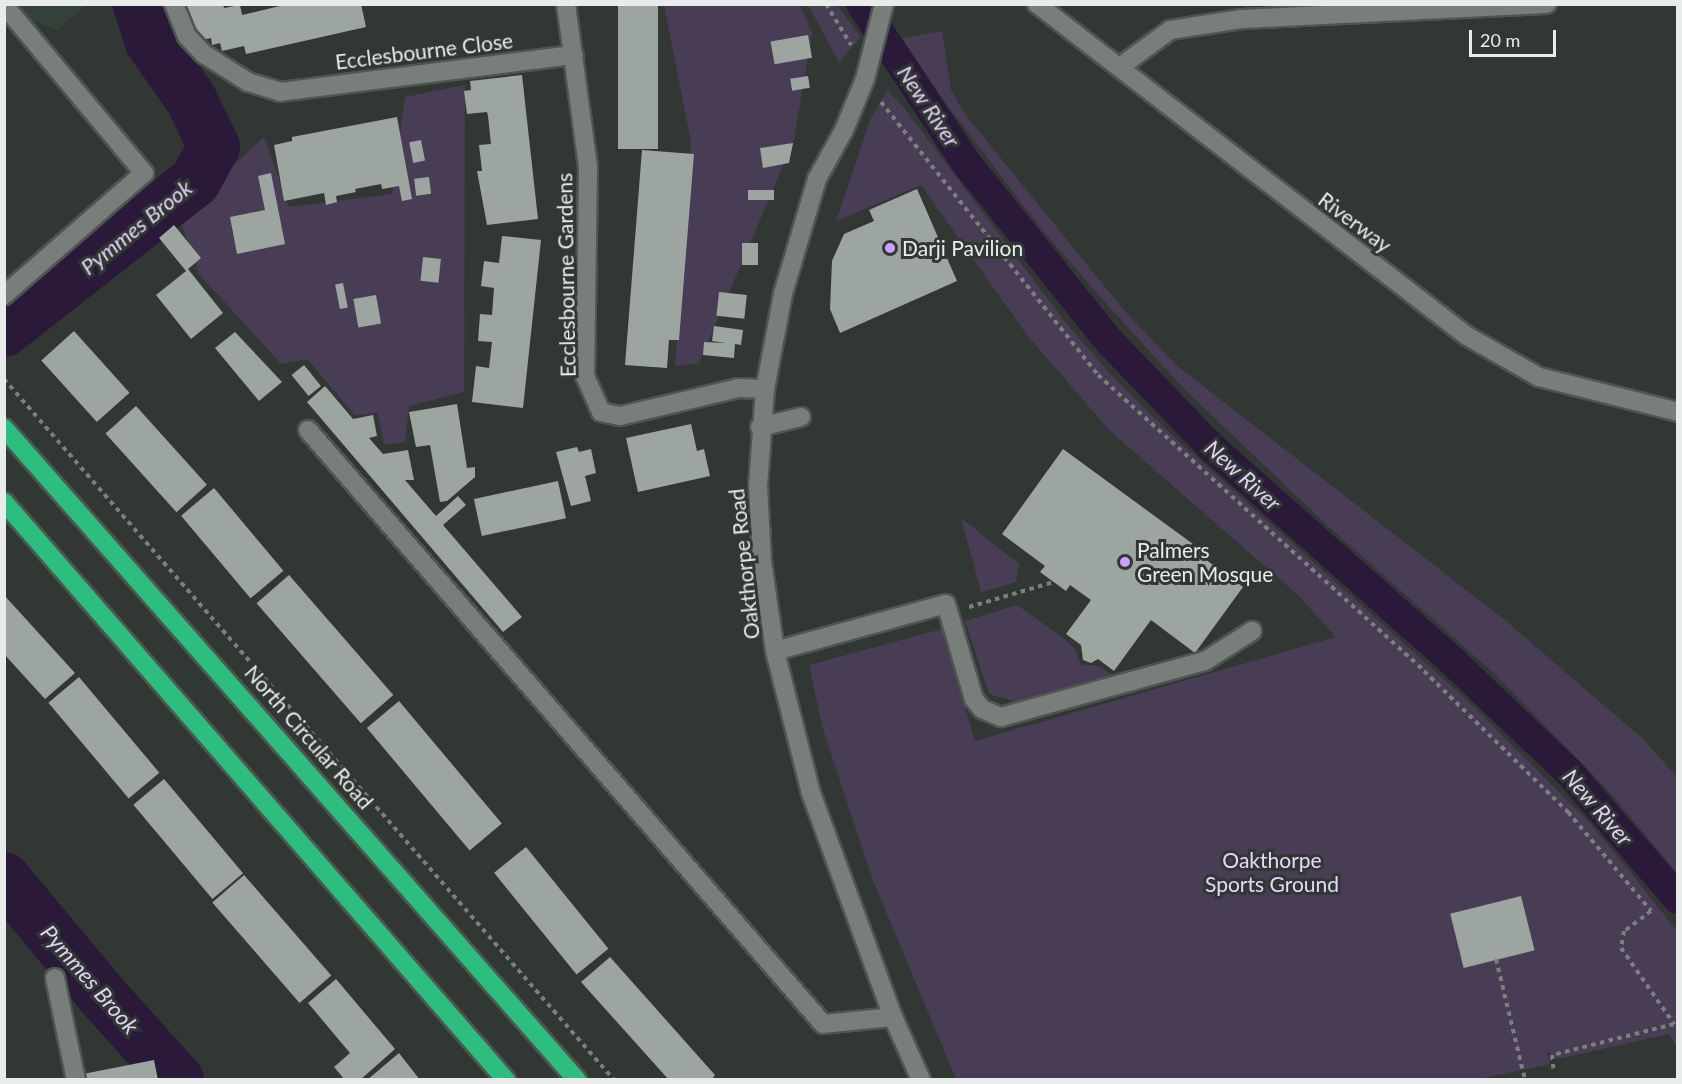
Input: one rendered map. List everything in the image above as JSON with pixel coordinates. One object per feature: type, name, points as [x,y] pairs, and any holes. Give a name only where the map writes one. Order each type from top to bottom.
[{"type":"highway","name":"North Circular Road","points":[[4,428],[577,1080]]},
{"type":"highway","points":[[4,502],[506,1080]]},
{"type":"street","name":"Ecclesbourne Close","points":[[174,4],[187,36],[204,54],[248,82],[280,92],[574,55]]},
{"type":"street","name":"Ecclesbourne Gardens","points":[[566,4],[588,167],[585,376],[601,412],[620,416],[738,388],[765,388]]},
{"type":"street","name":"Oakthorpe Road","points":[[884,4],[865,79],[844,130],[817,178],[783,294],[765,388],[760,427],[758,486],[762,561],[776,651],[811,793],[893,1017],[921,1080]]},
{"type":"street","name":"Riverway","points":[[1037,4],[1121,66],[1220,147],[1467,336],[1539,377],[1677,412]]},
{"type":"street","points":[[1121,66],[1170,30],[1241,19],[1547,4]]},
{"type":"street","points":[[4,5],[144,173],[4,295]]},
{"type":"street","points":[[760,427],[801,417]]},
{"type":"street","points":[[308,430],[823,1024],[893,1017]]},
{"type":"street","points":[[776,651],[872,625],[955,606],[974,699],[982,709],[1001,717],[1205,661],[1252,631]]},
{"type":"street","points":[[55,978],[76,1080]]},
{"type":"path","points":[[826,4],[855,48]]},
{"type":"path","points":[[878,98],[1098,375],[1432,679],[1568,812],[1651,911],[1624,931],[1621,948],[1674,1024],[1552,1055],[1554,1073]]},
{"type":"path","points":[[4,379],[614,1080]]},
{"type":"path","points":[[955,606],[1054,582]]},
{"type":"path","points":[[1496,959],[1525,1080]]},
{"type":"shaded area","points":[[13,5],[86,5],[57,30],[31,20]]},
{"type":"green space","points":[[664,5],[800,5],[812,33],[794,140],[699,363],[675,366],[691,142]]},
{"type":"green space","points":[[808,5],[837,5],[861,37],[839,62]]},
{"type":"green space","points":[[942,31],[951,90],[964,113],[1123,309],[1176,365],[1506,621],[1643,739],[1677,777],[1677,873],[1607,789],[1496,675],[1329,527],[1185,390],[1102,299],[1039,226],[944,101],[902,38]]},
{"type":"green space","points":[[465,85],[464,392],[409,406],[405,442],[385,445],[377,413],[355,415],[307,359],[281,364],[199,274],[179,216],[264,137],[289,207],[392,194],[405,97]]},
{"type":"green space","name":"Oakthorpe Sports Ground","points":[[887,90],[905,109],[1066,323],[1112,376],[1174,437],[1469,702],[1588,821],[1626,867],[1677,931],[1677,1047],[1669,1034],[1558,1059],[1547,1051],[1550,1064],[1475,1080],[956,1079],[874,883],[823,729],[809,665],[942,629],[975,741],[1336,637],[1299,596],[1109,430],[1027,335],[921,185],[836,221],[871,118]]},
{"type":"green space","points":[[961,518],[1019,564],[1016,582],[981,592]]},
{"type":"green space","points":[[1017,605],[1061,636],[1075,649],[1081,665],[1099,666],[1115,677],[1022,703],[989,694],[965,621]]},
{"type":"building","points":[[184,4],[223,4],[224,8],[240,5],[242,15],[288,4],[361,4],[366,27],[246,54],[244,46],[222,51],[220,43],[212,45],[211,38],[198,41]]},
{"type":"building","points":[[618,4],[658,4],[658,149],[618,149]]},
{"type":"building","points":[[808,35],[812,58],[775,64],[771,42]]},
{"type":"building","points":[[522,75],[538,219],[487,225],[477,171],[482,171],[479,145],[491,144],[488,116],[487,112],[467,114],[464,91],[471,90],[470,81]]},
{"type":"building","points":[[808,76],[810,88],[792,91],[790,79]]},
{"type":"building","points":[[397,117],[412,199],[402,201],[399,186],[382,189],[381,184],[355,189],[356,192],[336,196],[337,202],[326,205],[324,193],[284,201],[274,145],[292,141],[292,137]]},
{"type":"building","points":[[421,140],[425,161],[413,163],[409,142]]},
{"type":"building","points":[[793,143],[789,163],[763,168],[760,148]]},
{"type":"building","points":[[642,150],[694,154],[679,340],[669,340],[667,368],[625,365]]},
{"type":"building","points":[[271,173],[285,244],[237,254],[230,217],[265,210],[258,176]]},
{"type":"building","points":[[429,177],[431,194],[416,196],[414,179]]},
{"type":"building","name":"Darji Pavilion","points":[[917,189],[957,281],[840,333],[830,309],[832,261],[844,234],[874,221],[869,210]]},
{"type":"building","points":[[748,190],[774,190],[774,200],[748,200]]},
{"type":"building","points":[[174,225],[201,258],[188,269],[223,313],[191,339],[156,295],[186,271],[159,238]]},
{"type":"building","points":[[502,236],[541,240],[523,408],[472,402],[476,366],[489,368],[492,342],[478,341],[480,314],[492,315],[494,288],[481,286],[484,261],[499,263]]},
{"type":"building","points":[[742,243],[758,243],[758,265],[742,265]]},
{"type":"building","points":[[423,257],[441,259],[438,283],[420,281]]},
{"type":"building","points":[[343,283],[348,308],[340,309],[335,285]]},
{"type":"building","points":[[719,292],[747,295],[744,319],[716,316]]},
{"type":"building","points":[[376,295],[381,324],[358,328],[353,299]]},
{"type":"building","points":[[714,326],[743,330],[741,345],[735,344],[734,358],[703,355],[704,342],[726,343],[712,341]]},
{"type":"building","points":[[74,331],[130,393],[97,422],[41,360]]},
{"type":"building","points":[[235,332],[282,382],[259,401],[215,348]]},
{"type":"building","points":[[304,365],[321,386],[309,396],[292,375]]},
{"type":"building","points":[[325,386],[353,419],[373,415],[377,436],[369,438],[383,454],[408,450],[414,480],[405,480],[436,516],[458,496],[466,505],[443,525],[522,617],[503,632],[307,402]]},
{"type":"building","points":[[457,404],[467,468],[475,467],[475,477],[447,501],[440,502],[430,445],[416,447],[409,412]]},
{"type":"building","points":[[136,406],[207,485],[176,512],[106,433]]},
{"type":"building","points":[[691,424],[697,451],[704,449],[710,476],[638,492],[626,438]]},
{"type":"building","points":[[577,447],[579,452],[591,449],[596,473],[585,476],[591,501],[571,506],[556,452]]},
{"type":"building","name":"Palmers Green Mosque","points":[[1063,449],[1208,555],[1205,559],[1243,587],[1195,653],[1151,620],[1114,671],[1098,659],[1091,663],[1083,660],[1081,645],[1066,634],[1091,600],[1070,585],[1066,591],[1040,572],[1045,566],[1002,534]]},
{"type":"building","points":[[558,481],[566,518],[482,536],[474,499]]},
{"type":"building","points":[[214,488],[283,571],[250,598],[181,516]]},
{"type":"building","points":[[289,575],[393,695],[361,723],[257,603]]},
{"type":"building","points":[[4,595],[75,673],[45,699],[4,654]]},
{"type":"building","points":[[79,677],[159,773],[129,798],[48,703]]},
{"type":"building","points":[[399,701],[502,824],[470,851],[367,728]]},
{"type":"building","points":[[164,779],[243,873],[212,899],[133,805]]},
{"type":"building","points":[[526,847],[608,949],[577,975],[494,873]]},
{"type":"building","points":[[244,875],[331,975],[300,1003],[212,903]]},
{"type":"building","points":[[1521,896],[1535,950],[1464,968],[1450,914]]},
{"type":"building","points":[[610,957],[715,1075],[711,1080],[669,1080],[581,982]]},
{"type":"building","points":[[336,979],[395,1049],[360,1080],[345,1080],[334,1067],[350,1053],[308,1003]]},
{"type":"building","points":[[399,1053],[420,1080],[367,1080]]},
{"type":"building","points":[[154,1060],[158,1080],[79,1080],[78,1075]]},
{"type":"waterway","name":"Pymmes Brook","points":[[4,331],[195,181],[214,147],[191,99],[151,42],[139,4]]},
{"type":"waterway","name":"New River","points":[[861,4],[967,164],[1109,341],[1210,446],[1453,662],[1568,771],[1678,899]]},
{"type":"waterway","name":"Pymmes Brook","points":[[4,878],[100,993],[178,1080]]},
{"type":"place","name":"Darji Pavilion","points":[[890,248]]},
{"type":"place","name":"Palmers Green Mosque","points":[[1125,562]]}]
